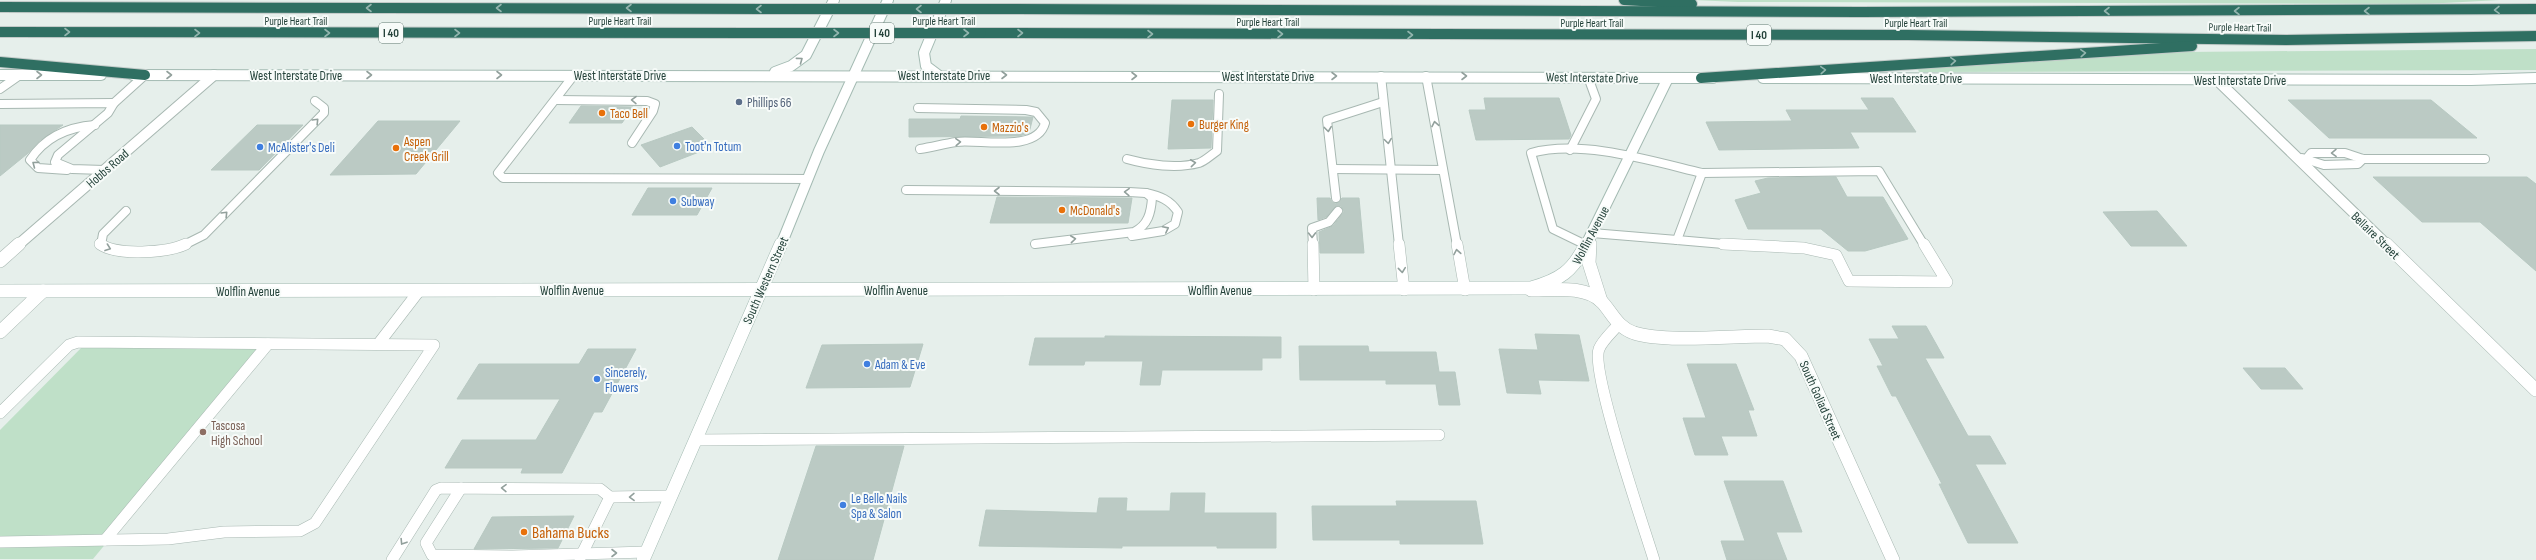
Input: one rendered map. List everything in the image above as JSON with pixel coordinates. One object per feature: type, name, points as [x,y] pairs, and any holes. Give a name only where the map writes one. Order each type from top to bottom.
[{"type":"highway","points":[[0,2],[37,0]]},
{"type":"highway","points":[[1624,0],[1861,12]]},
{"type":"highway","name":"Purple Heart Trail","points":[[0,7],[1861,12],[2422,12],[2536,9]]},
{"type":"highway","name":"Purple Heart Trail","points":[[0,32],[1908,35],[2286,40],[2536,36]]},
{"type":"highway","points":[[1701,78],[2286,40]]},
{"type":"highway","points":[[0,62],[145,75]]},
{"type":"main road","points":[[764,75],[791,66],[806,55],[834,0]]},
{"type":"main road","name":"South Western Street","points":[[645,556],[853,75],[888,0]]},
{"type":"main road","points":[[938,75],[926,66],[924,54],[946,0]]},
{"type":"main road","name":"West Interstate Drive","points":[[0,74],[1426,76],[2216,80],[2536,78]]},
{"type":"main road","name":"Hobbs Road","points":[[0,261],[214,75]]},
{"type":"main road","name":"Wolflin Avenue","points":[[0,291],[1505,290],[1531,288],[1556,280],[1566,275],[1577,263],[1668,78]]},
{"type":"main road","name":"Bellaire Street","points":[[2216,80],[2302,158],[2536,390]]},
{"type":"main road","name":"South Goliad Street","points":[[1589,239],[1589,262],[1601,301],[1618,325],[1629,332],[1654,337],[1768,336],[1785,340],[1794,347],[1802,356],[1893,560]]},
{"type":"main road","points":[[1505,290],[1572,290],[1601,301]]},
{"type":"main road","points":[[0,332],[43,291]]},
{"type":"lane","points":[[0,89],[20,74]]},
{"type":"lane","points":[[72,170],[61,167],[55,162],[58,155],[95,125],[108,113],[114,103],[145,75]]},
{"type":"lane","points":[[574,75],[498,173],[503,178],[808,179]]},
{"type":"lane","points":[[1381,76],[1382,102],[1392,170],[1404,290]]},
{"type":"lane","points":[[1426,76],[1465,290]]},
{"type":"lane","points":[[1570,150],[1596,99],[1588,77]]},
{"type":"lane","points":[[1127,159],[1139,163],[1199,163],[1208,157],[1216,151],[1219,94]]},
{"type":"lane","points":[[556,100],[647,100],[655,104],[653,111],[632,143]]},
{"type":"lane","points":[[126,211],[103,234],[100,245],[112,251],[161,251],[181,247],[204,235],[324,113],[324,108],[315,101]]},
{"type":"lane","points":[[1336,198],[1327,120],[1382,102]]},
{"type":"lane","points":[[0,104],[114,103]]},
{"type":"lane","points":[[918,108],[1026,110],[1036,112],[1045,123],[1044,131],[1035,138],[1021,142],[957,142],[920,149]]},
{"type":"lane","points":[[95,125],[66,130],[33,154],[30,160],[38,168],[104,170]]},
{"type":"lane","points":[[1536,150],[1570,150],[1630,155],[1702,173],[1879,171],[1947,282],[1849,281],[1836,255],[1804,248],[1767,248],[1677,241],[1589,239],[1553,229],[1531,152],[1536,150]]},
{"type":"lane","points":[[2302,158],[2324,165],[2358,164],[2363,159],[2485,158]]},
{"type":"lane","points":[[1333,169],[1443,170]]},
{"type":"lane","points":[[1677,241],[1702,173]]},
{"type":"lane","points":[[906,190],[1146,193],[1165,197],[1173,203],[1178,212],[1175,224],[1163,231],[1149,235],[1100,237]]},
{"type":"lane","points":[[1035,244],[1134,232],[1143,228],[1152,207],[1152,198],[1146,193]]},
{"type":"lane","points":[[1314,290],[1312,228],[1329,222],[1338,211]]},
{"type":"lane","points":[[379,343],[418,291]]},
{"type":"lane","points":[[1618,325],[1599,348],[1597,362],[1609,413],[1654,560]]},
{"type":"lane","points":[[0,413],[69,345],[78,342],[268,344],[379,343],[434,345],[325,508],[309,528],[300,531],[224,532],[168,539],[0,542]]},
{"type":"lane","points":[[105,540],[268,344]]},
{"type":"lane","points":[[695,440],[1439,435]]},
{"type":"lane","points":[[392,560],[436,490],[441,488],[600,489],[610,497],[670,496]]},
{"type":"lane","points":[[461,488],[426,543],[432,555],[581,557],[645,556]]},
{"type":"lane","points":[[581,557],[610,497]]},
{"type":"green space","points":[[1693,0],[2500,0],[2425,4],[1738,2]]},
{"type":"green space","points":[[2536,49],[2536,70],[1919,72],[1917,67],[2185,52]]},
{"type":"green space","points":[[275,339],[93,559],[0,559],[0,430],[89,340]]},
{"type":"building","points":[[1484,98],[1559,98],[1571,135],[1569,139],[1476,140],[1469,110],[1486,110]]},
{"type":"building","points":[[1861,98],[1893,98],[1916,132],[1850,132],[1859,148],[1719,150],[1706,122],[1792,121],[1786,110],[1869,110]]},
{"type":"building","name":"Burger King","points":[[1172,100],[1213,100],[1211,148],[1168,149]]},
{"type":"building","points":[[2288,100],[2431,100],[2477,138],[2329,138]]},
{"type":"building","name":"Taco Bell","points":[[581,106],[633,107],[622,123],[569,123]]},
{"type":"building","name":"Mazzio's","points":[[961,116],[1033,117],[1029,133],[1019,136],[909,137],[909,119],[960,119]]},
{"type":"building","name":"Aspen Creek Grill","points":[[378,121],[460,121],[416,174],[330,175]]},
{"type":"building","points":[[0,125],[63,125],[39,141],[27,154],[0,176]]},
{"type":"building","points":[[257,125],[303,125],[259,170],[211,170]]},
{"type":"building","name":"Toot'n Totum","points":[[692,127],[712,147],[660,167],[641,145]]},
{"type":"building","points":[[1836,177],[1847,197],[1883,197],[1908,239],[1865,251],[1848,251],[1821,229],[1748,229],[1735,200],[1761,193],[1755,181],[1768,178]]},
{"type":"building","points":[[2373,177],[2527,177],[2536,184],[2536,271],[2480,222],[2422,222]]},
{"type":"building","points":[[648,188],[712,188],[697,215],[632,215]]},
{"type":"building","name":"McDonald's","points":[[997,197],[1132,198],[1128,223],[990,223]]},
{"type":"building","points":[[1317,198],[1330,198],[1332,202],[1336,204],[1342,198],[1359,198],[1364,253],[1320,253],[1319,232],[1333,226],[1344,212],[1341,206],[1336,206],[1326,217],[1318,220]]},
{"type":"building","points":[[2157,211],[2187,246],[2131,246],[2103,212]]},
{"type":"building","points":[[1892,326],[1926,326],[1944,358],[1925,358],[1968,436],[1990,436],[2006,464],[1975,464],[2018,543],[1968,543],[1939,484],[1942,484],[1896,396],[1892,396],[1877,366],[1883,366],[1869,339],[1899,339]]},
{"type":"building","points":[[1535,334],[1579,335],[1589,381],[1538,380],[1541,394],[1507,393],[1499,349],[1538,350]]},
{"type":"building","points":[[1105,336],[1281,337],[1281,358],[1262,358],[1262,370],[1162,370],[1160,385],[1140,385],[1143,361],[1085,361],[1084,365],[1029,365],[1035,338],[1105,338]]},
{"type":"building","points":[[923,344],[910,387],[806,388],[822,345]]},
{"type":"building","points":[[1299,346],[1368,346],[1369,352],[1436,352],[1439,372],[1455,372],[1460,405],[1439,405],[1436,384],[1386,384],[1386,380],[1300,380]]},
{"type":"building","points":[[588,349],[636,349],[602,412],[594,412],[562,473],[521,473],[523,468],[445,468],[462,440],[536,440],[560,399],[457,399],[479,364],[579,364]]},
{"type":"building","points":[[1687,364],[1736,364],[1754,410],[1748,410],[1757,436],[1721,436],[1728,455],[1695,455],[1683,418],[1706,418]]},
{"type":"building","points":[[2243,368],[2285,368],[2303,389],[2261,389]]},
{"type":"building","points":[[816,446],[904,446],[873,560],[778,560]]},
{"type":"building","points":[[1724,481],[1783,481],[1802,532],[1776,532],[1787,560],[1727,560],[1721,541],[1745,541]]},
{"type":"building","points":[[1171,493],[1205,493],[1204,513],[1276,513],[1276,548],[1217,548],[1217,546],[1122,546],[1122,548],[979,546],[986,510],[1097,513],[1099,498],[1127,498],[1126,511],[1170,511]]},
{"type":"building","points":[[1396,501],[1476,501],[1483,544],[1400,544],[1400,540],[1313,540],[1312,506],[1397,506]]},
{"type":"building","name":"Bahama Bucks","points":[[574,516],[558,548],[474,549],[492,517]]},
{"type":"place","name":"Phillips 66","points":[[739,102]]},
{"type":"place","name":"Taco Bell","points":[[602,113]]},
{"type":"place","name":"Burger King","points":[[1191,124]]},
{"type":"place","name":"Mazzio's","points":[[984,127]]},
{"type":"place","name":"Toot'n Totum","points":[[677,146]]},
{"type":"place","name":"McAlister's Deli","points":[[260,147]]},
{"type":"place","name":"Aspen Creek Grill","points":[[396,148]]},
{"type":"place","name":"Subway","points":[[673,201]]},
{"type":"place","name":"McDonald's","points":[[1062,210]]},
{"type":"place","name":"Adam & Eve","points":[[867,364]]},
{"type":"place","name":"Sincerely, Flowers","points":[[597,379]]},
{"type":"place","name":"Tascosa High School","points":[[203,432]]},
{"type":"place","name":"Le Belle Nails Spa & Salon","points":[[843,505]]},
{"type":"place","name":"Bahama Bucks","points":[[524,532]]}]
